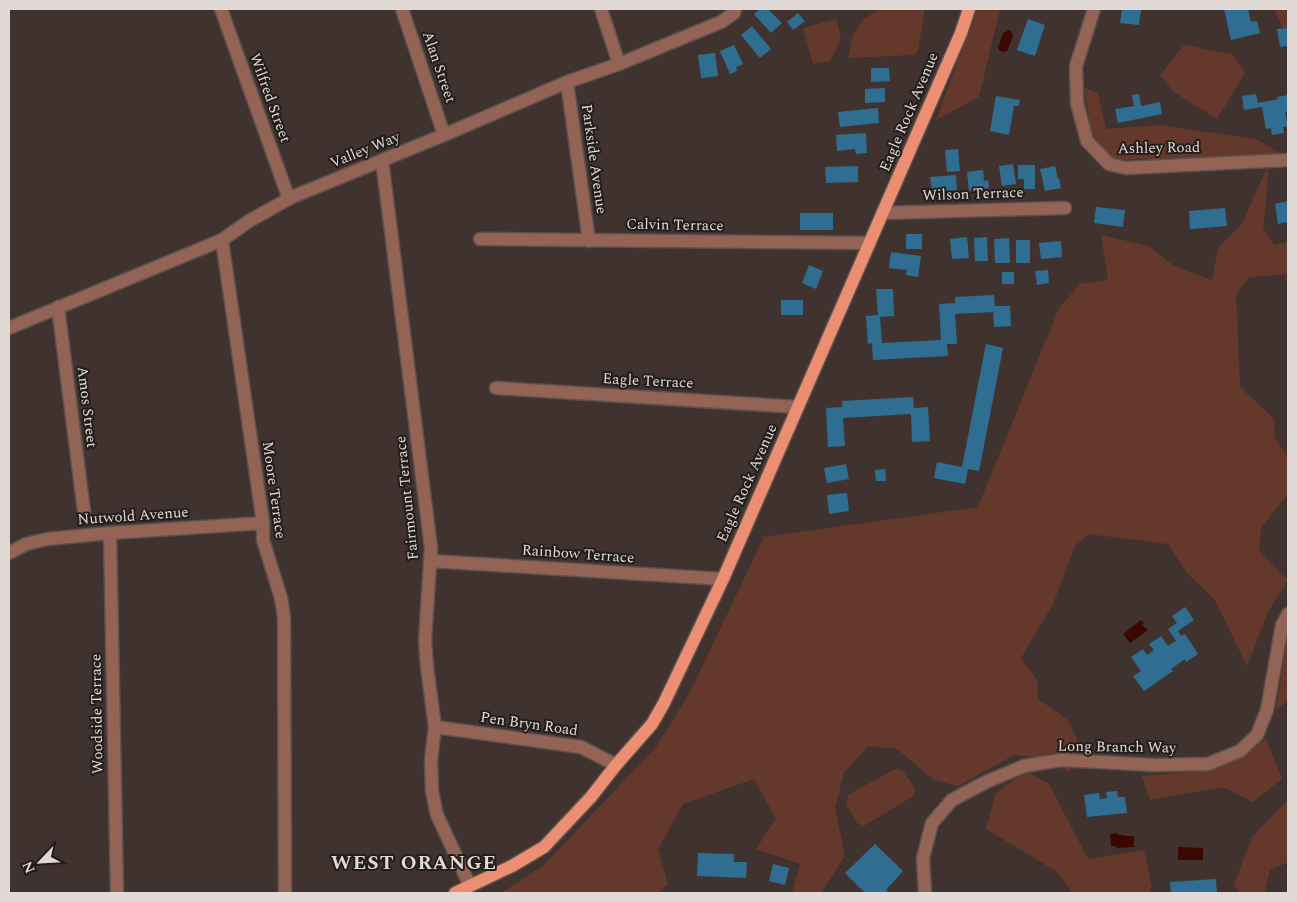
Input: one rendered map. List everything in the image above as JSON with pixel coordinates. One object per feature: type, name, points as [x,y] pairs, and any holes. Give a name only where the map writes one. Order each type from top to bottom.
[{"type":"main road","name":"Eagle Rock Avenue","points":[[454,893],[512,866],[544,847],[591,797],[616,764],[652,724],[664,704],[723,580],[961,33],[969,9]]},
{"type":"street","name":"Wilfred Street","points":[[221,9],[288,199]]},
{"type":"street","name":"Alan Street","points":[[402,9],[444,135]]},
{"type":"street","points":[[601,9],[618,64]]},
{"type":"street","name":"Valley Way","points":[[9,328],[222,240],[248,221],[288,199],[568,82],[721,22],[734,13],[735,9]]},
{"type":"street","name":"Ashley Road","points":[[1094,9],[1076,66],[1077,103],[1087,141],[1109,164],[1126,168],[1288,160]]},
{"type":"street","name":"Parkside Avenue","points":[[568,82],[589,241]]},
{"type":"street","name":"Fairmount Terrace","points":[[382,160],[431,548],[425,640],[434,727],[431,760],[432,791],[437,815],[470,886]]},
{"type":"street","name":"Wilson Terrace","points":[[883,213],[1064,208]]},
{"type":"street","name":"Calvin Terrace","points":[[480,239],[870,243]]},
{"type":"street","name":"Moore Terrace","points":[[222,240],[263,523],[263,540],[281,598],[284,617],[285,893]]},
{"type":"street","name":"Amos Street","points":[[58,307],[84,512]]},
{"type":"street","name":"Eagle Terrace","points":[[496,388],[798,407]]},
{"type":"street","name":"Nutwold Avenue","points":[[9,553],[34,541],[263,523]]},
{"type":"street","name":"Woodside Terrace","points":[[110,534],[117,893]]},
{"type":"street","name":"Rainbow Terrace","points":[[431,561],[723,580]]},
{"type":"street","name":"Long Branch Way","points":[[925,893],[923,858],[932,823],[952,800],[986,782],[1024,766],[1062,760],[1154,765],[1208,764],[1240,751],[1257,735],[1266,710],[1282,625],[1288,614]]},
{"type":"street","name":"Pen Bryn Road","points":[[434,727],[582,747],[616,764]]},
{"type":"shaded area","points":[[881,9],[925,9],[918,51],[914,55],[848,58],[853,34],[865,18]]},
{"type":"shaded area","points":[[977,9],[1000,9],[979,97],[936,120]]},
{"type":"shaded area","points":[[1274,9],[1288,9],[1288,40]]},
{"type":"shaded area","points":[[836,19],[841,40],[830,61],[813,64],[803,28]]},
{"type":"shaded area","points":[[1007,30],[1011,31],[1013,36],[1007,51],[1004,52],[998,48],[1003,33]]},
{"type":"shaded area","points":[[1184,45],[1232,54],[1245,73],[1217,119],[1174,92],[1160,75]]},
{"type":"shaded area","points":[[1084,88],[1098,93],[1106,129],[1159,125],[1256,139],[1285,156],[1114,160],[1092,134]]},
{"type":"shaded area","points":[[1268,165],[1263,228],[1274,245],[1288,242],[1288,274],[1249,277],[1236,295],[1240,387],[1274,419],[1275,438],[1288,457],[1288,494],[1261,528],[1259,551],[1288,580],[1269,610],[1247,666],[1215,600],[1187,573],[1168,544],[1088,534],[1075,546],[1053,604],[1021,658],[1037,680],[1038,699],[1068,720],[1081,748],[1070,772],[1041,757],[1014,755],[958,786],[934,780],[897,749],[868,746],[844,773],[835,808],[845,856],[821,893],[792,893],[800,864],[756,849],[776,819],[754,779],[683,804],[658,849],[668,884],[658,893],[501,893],[543,866],[657,746],[690,692],[764,537],[978,507],[1059,308],[1080,284],[1108,280],[1101,235],[1148,246],[1174,266],[1212,280],[1218,248],[1242,224]]},
{"type":"shaded area","points":[[1141,620],[1144,623],[1142,625],[1148,630],[1130,643],[1123,634]]},
{"type":"shaded area","points":[[1288,629],[1288,700],[1276,711]]},
{"type":"shaded area","points":[[1266,739],[1282,779],[1253,802],[1223,787],[1150,800],[1142,776],[1202,771],[1243,756]]},
{"type":"shaded area","points":[[895,769],[902,770],[915,788],[913,796],[864,826],[857,823],[846,804],[848,795]]},
{"type":"shaded area","points":[[1026,771],[1049,784],[1088,859],[1144,850],[1152,887],[1148,893],[1073,893],[1056,871],[986,829],[996,793]]},
{"type":"shaded area","points":[[1288,800],[1288,862],[1270,870],[1264,893],[1241,893],[1234,885],[1252,837]]},
{"type":"shaded area","points":[[1118,833],[1118,835],[1123,836],[1134,836],[1134,847],[1117,848],[1116,846],[1111,846],[1110,834]]},
{"type":"shaded area","points":[[1178,847],[1203,848],[1203,860],[1178,860]]},
{"type":"building","points":[[760,9],[768,9],[782,23],[771,33],[754,14]]},
{"type":"building","points":[[1122,9],[1141,9],[1139,25],[1120,23]]},
{"type":"building","points":[[1224,9],[1248,9],[1251,22],[1257,21],[1260,33],[1231,40]]},
{"type":"building","points":[[798,13],[805,21],[793,30],[787,22]]},
{"type":"building","points":[[1028,19],[1045,25],[1035,56],[1017,50]]},
{"type":"building","points":[[752,26],[771,49],[760,58],[741,35]]},
{"type":"building","points":[[1288,28],[1288,46],[1280,47],[1277,29]]},
{"type":"building","points":[[734,45],[743,64],[736,67],[737,71],[730,74],[720,51]]},
{"type":"building","points":[[715,53],[718,76],[701,78],[698,55]]},
{"type":"building","points":[[871,68],[889,68],[890,81],[871,82]]},
{"type":"building","points":[[885,88],[885,102],[865,103],[865,89]]},
{"type":"building","points":[[1139,94],[1141,106],[1160,102],[1162,114],[1118,123],[1115,109],[1134,106],[1132,95]]},
{"type":"building","points":[[1256,94],[1258,103],[1288,95],[1288,112],[1285,112],[1288,126],[1283,127],[1284,133],[1272,135],[1271,128],[1266,129],[1262,107],[1244,110],[1242,96]]},
{"type":"building","points":[[996,96],[1020,100],[1019,106],[1014,106],[1009,135],[990,131]]},
{"type":"building","points":[[878,108],[879,123],[840,127],[838,112]]},
{"type":"building","points":[[866,133],[867,153],[856,154],[855,149],[837,151],[836,135]]},
{"type":"building","points":[[958,149],[960,171],[947,172],[945,150]]},
{"type":"building","points":[[1013,164],[1016,184],[1002,186],[999,166]]},
{"type":"building","points":[[1018,165],[1035,165],[1035,189],[1024,189],[1024,179],[1018,179]]},
{"type":"building","points":[[858,166],[858,182],[826,183],[825,167]]},
{"type":"building","points":[[1055,166],[1061,188],[1045,191],[1040,169]]},
{"type":"building","points":[[983,170],[984,181],[988,180],[989,188],[969,191],[967,172]]},
{"type":"building","points":[[956,175],[957,190],[932,192],[930,177]]},
{"type":"building","points":[[1288,201],[1288,222],[1278,224],[1275,204]]},
{"type":"building","points":[[1096,207],[1125,210],[1123,227],[1094,223]]},
{"type":"building","points":[[1225,208],[1227,226],[1190,229],[1189,211]]},
{"type":"building","points":[[800,213],[833,213],[833,230],[800,230]]},
{"type":"building","points":[[906,234],[922,234],[922,249],[906,249]]},
{"type":"building","points":[[967,237],[969,258],[952,259],[950,239]]},
{"type":"building","points":[[987,237],[988,261],[975,261],[974,238]]},
{"type":"building","points":[[1009,238],[1010,263],[995,263],[994,239]]},
{"type":"building","points":[[1016,240],[1030,240],[1030,263],[1016,263]]},
{"type":"building","points":[[1061,241],[1062,257],[1041,259],[1039,243]]},
{"type":"building","points":[[891,252],[921,256],[918,277],[906,275],[907,270],[889,268]]},
{"type":"building","points":[[809,265],[823,271],[816,289],[802,283]]},
{"type":"building","points":[[1048,270],[1049,283],[1037,285],[1035,271]]},
{"type":"building","points":[[1002,272],[1014,272],[1014,284],[1002,284]]},
{"type":"building","points":[[876,289],[893,289],[894,316],[880,317],[882,343],[941,340],[939,304],[955,303],[955,297],[994,295],[995,306],[1010,306],[1011,326],[994,327],[993,312],[955,314],[957,344],[947,344],[948,356],[873,360],[872,343],[868,344],[866,316],[878,315]]},
{"type":"building","points":[[781,300],[803,300],[803,315],[781,315]]},
{"type":"building","points":[[986,344],[1003,348],[979,471],[968,469],[965,484],[934,478],[937,462],[962,467]]},
{"type":"building","points":[[913,397],[914,408],[928,407],[930,441],[912,442],[911,414],[843,418],[845,446],[828,447],[826,408],[842,407],[842,401]]},
{"type":"building","points":[[846,464],[849,479],[827,483],[824,468]]},
{"type":"building","points":[[885,469],[886,481],[876,481],[875,470]]},
{"type":"building","points":[[847,493],[849,511],[829,514],[827,495]]},
{"type":"building","points":[[1185,607],[1194,620],[1178,631],[1181,636],[1185,634],[1198,654],[1186,662],[1185,659],[1171,669],[1173,671],[1144,691],[1133,676],[1141,671],[1131,657],[1143,649],[1147,655],[1154,650],[1149,644],[1161,636],[1168,646],[1176,641],[1168,629],[1177,623],[1172,616]]},
{"type":"building","points":[[1117,791],[1118,797],[1125,797],[1127,813],[1087,817],[1084,795],[1099,793],[1100,799],[1107,798],[1106,792]]},
{"type":"building","points":[[875,844],[903,871],[886,890],[890,893],[865,893],[845,873]]},
{"type":"building","points":[[698,853],[734,854],[734,862],[747,862],[746,878],[697,876]]},
{"type":"building","points":[[773,864],[789,868],[785,885],[769,881]]},
{"type":"building","points":[[1216,879],[1217,893],[1171,893],[1170,882]]},
{"type":"district","name":"WEST ORANGE","points":[[414,863]]}]
